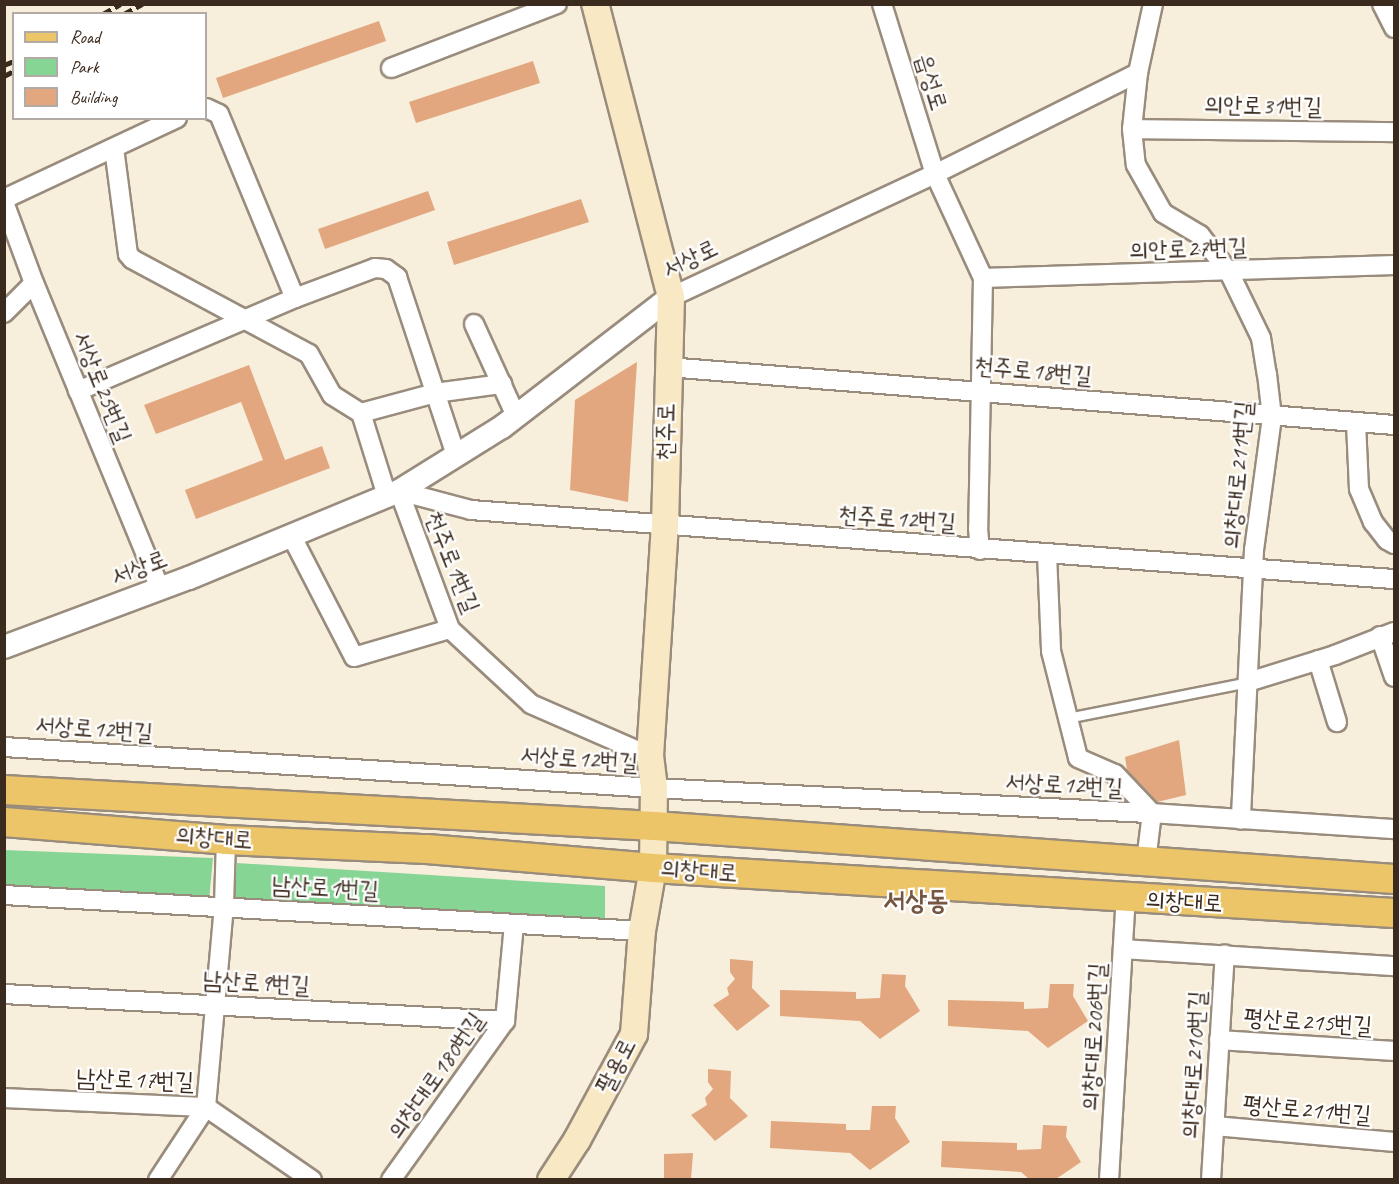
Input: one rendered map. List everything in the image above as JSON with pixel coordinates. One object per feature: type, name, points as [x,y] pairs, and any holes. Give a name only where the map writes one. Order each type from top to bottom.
[{"type":"main road","name":"천주로","points":[[595,4],[671,297],[667,367],[665,526],[650,756],[654,788],[653,868]]},
{"type":"main road","name":"의창대로","points":[[4,790],[654,826],[939,849],[1395,879]]},
{"type":"main road","name":"의창대로","points":[[4,822],[226,840],[427,849],[653,868],[1395,913]]},
{"type":"main road","name":"팔용로","points":[[551,1179],[577,1140],[634,1034],[642,931],[653,868]]},
{"type":"street","points":[[391,68],[557,4]]},
{"type":"street","name":"읍성로","points":[[882,4],[935,174],[983,278]]},
{"type":"street","name":"의창대로211번길","points":[[1153,4],[1138,73],[1132,129],[1136,165],[1163,213],[1200,235],[1229,272],[1261,338],[1272,417],[1254,567],[1241,819]]},
{"type":"street","points":[[1382,4],[1395,28]]},
{"type":"street","name":"서상로","points":[[4,647],[160,589],[393,493],[516,416],[671,297],[935,174],[1138,73]]},
{"type":"street","points":[[208,109],[219,114],[296,298]]},
{"type":"street","points":[[4,200],[173,120]]},
{"type":"street","name":"의안로31번길","points":[[1132,129],[1395,132]]},
{"type":"street","points":[[114,148],[128,254],[132,259],[309,354],[332,395],[361,413],[435,393],[502,384]]},
{"type":"street","name":"서상로25번길","points":[[4,200],[34,283],[160,589]]},
{"type":"street","name":"의안로27번길","points":[[983,278],[1395,265]]},
{"type":"street","points":[[78,391],[296,298],[375,268],[386,269],[397,277],[456,455]]},
{"type":"street","points":[[980,550],[978,528],[983,278]]},
{"type":"street","points":[[4,313],[34,283]]},
{"type":"street","points":[[474,324],[516,416]]},
{"type":"street","name":"천주로18번길","points":[[667,367],[1395,425]]},
{"type":"street","name":"천주로1번길","points":[[361,413],[450,628],[531,704],[650,756]]},
{"type":"street","points":[[1356,423],[1359,489],[1373,522],[1387,540],[1395,544]]},
{"type":"street","name":"천주로12번길","points":[[393,493],[471,510],[980,550],[1254,567],[1395,579]]},
{"type":"street","points":[[291,535],[354,657],[450,628]]},
{"type":"street","name":"서상로12번길","points":[[1047,554],[1051,651],[1078,758],[1116,774],[1152,813],[1146,861]]},
{"type":"street","points":[[1248,682],[1318,660],[1387,634],[1395,677]]},
{"type":"street","points":[[1318,660],[1337,722]]},
{"type":"street","name":"서상로12번길","points":[[4,747],[654,788],[1152,813],[1395,829]]},
{"type":"street","points":[[158,1179],[207,1107],[213,1004],[224,906],[226,840]]},
{"type":"street","name":"남산로1번길","points":[[4,895],[642,931]]},
{"type":"street","name":"의창대로206번길","points":[[1109,1179],[1126,898]]},
{"type":"street","name":"의창대로180번길","points":[[391,1179],[505,1021],[514,924]]},
{"type":"street","points":[[1123,949],[1395,966]]},
{"type":"street","name":"의창대로210번길","points":[[1211,1179],[1225,954]]},
{"type":"street","name":"남산로9번길","points":[[4,994],[505,1021]]},
{"type":"street","name":"평산로215번길","points":[[1219,1040],[1395,1051]]},
{"type":"street","name":"남산로17번길","points":[[4,1098],[207,1107],[312,1179]]},
{"type":"street","name":"평산로211번길","points":[[1215,1126],[1395,1142]]},
{"type":"lane","points":[[1067,718],[1248,682]]},
{"type":"green space","points":[[4,850],[213,858],[209,900],[5,889]]},
{"type":"green space","points":[[237,863],[605,886],[605,922],[233,900]]},
{"type":"building","points":[[379,21],[386,41],[223,98],[216,78]]},
{"type":"building","points":[[533,61],[540,83],[416,123],[409,102]]},
{"type":"building","points":[[428,191],[435,210],[325,249],[318,229]]},
{"type":"building","points":[[581,199],[589,222],[454,265],[447,242]]},
{"type":"building","points":[[637,362],[628,502],[570,490],[575,400]]},
{"type":"building","points":[[249,365],[285,460],[322,446],[330,468],[196,519],[185,490],[263,460],[241,402],[156,434],[144,405]]},
{"type":"building","points":[[1179,740],[1186,795],[1157,802],[1127,770],[1125,757]]},
{"type":"building","points":[[730,959],[753,961],[752,988],[770,1006],[737,1031],[713,1005],[729,995],[727,988],[735,979],[730,972]]},
{"type":"building","points":[[882,974],[906,975],[905,986],[920,1011],[880,1039],[860,1021],[780,1016],[780,990],[856,992],[856,999],[880,998]]},
{"type":"building","points":[[1050,984],[1074,984],[1073,996],[1088,1021],[1048,1048],[1028,1031],[948,1026],[948,1000],[1024,1002],[1024,1009],[1048,1008]]},
{"type":"building","points":[[708,1069],[731,1071],[730,1098],[748,1116],[715,1141],[691,1115],[707,1105],[705,1098],[713,1089],[708,1082]]},
{"type":"building","points":[[872,1106],[896,1106],[895,1118],[910,1142],[870,1170],[850,1153],[770,1148],[771,1121],[846,1124],[846,1130],[870,1130]]},
{"type":"building","points":[[1043,1125],[1067,1126],[1066,1137],[1081,1162],[1056,1179],[1029,1179],[1021,1172],[941,1167],[942,1141],[1017,1143],[1017,1150],[1041,1149]]},
{"type":"building","points":[[693,1153],[691,1179],[664,1179],[664,1154]]},
{"type":"railway","points":[[106,12],[120,4]]},
{"type":"railway","points":[[128,12],[142,4]]},
{"type":"railway","points":[[4,65],[12,62]]},
{"type":"railway","points":[[4,76],[12,72]]},
{"type":"district","name":"서상동","points":[[916,901]]}]
